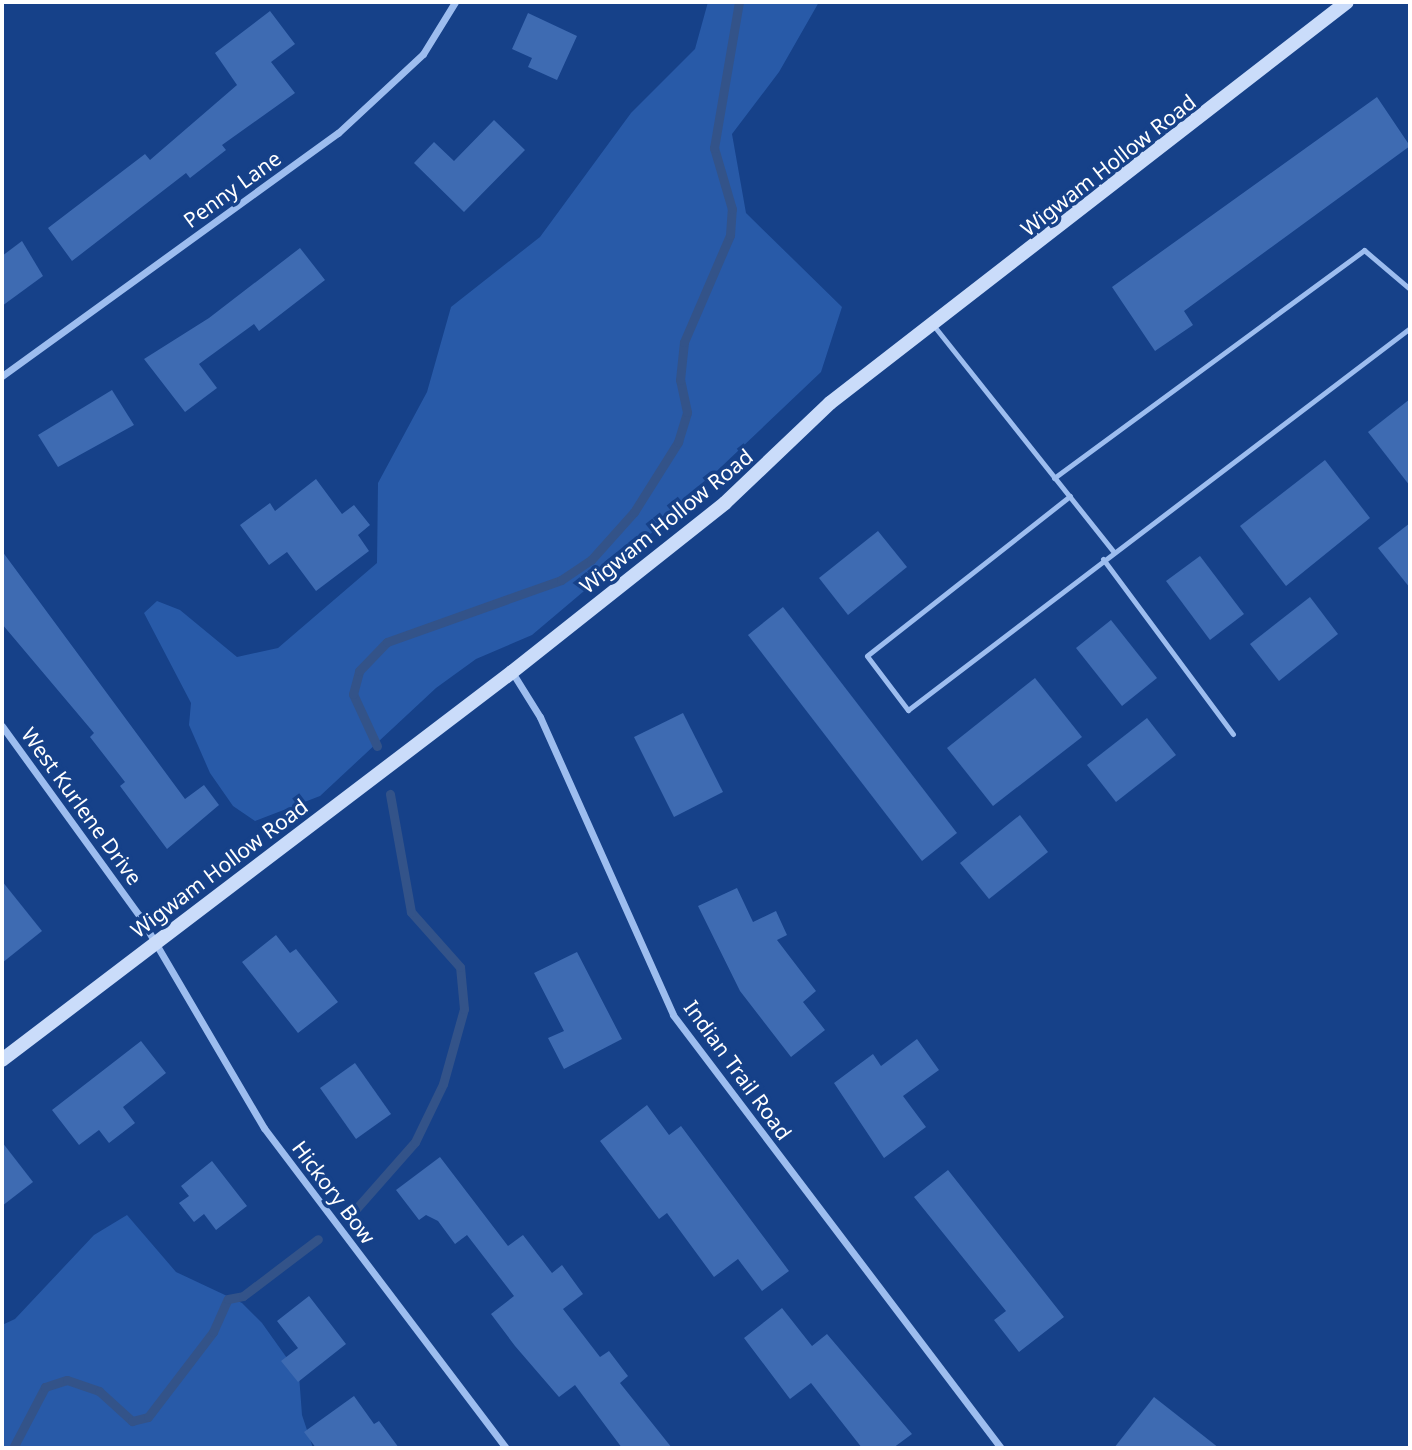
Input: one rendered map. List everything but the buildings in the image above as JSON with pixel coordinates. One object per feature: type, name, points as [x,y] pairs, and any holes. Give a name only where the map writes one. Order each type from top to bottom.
[{"type":"street","name":"Penny Lane","points":[[2,376],[338,133],[423,54],[456,2]]},
{"type":"street","name":"Wigwam Hollow Road","points":[[2,1060],[512,672],[725,503],[830,403],[933,326],[1348,2]]},
{"type":"street","name":"Indian Trail Road","points":[[512,672],[540,718],[673,1015],[1001,1448]]},
{"type":"street","name":"West Kurlene Drive","points":[[2,726],[154,944]]},
{"type":"street","name":"Hickory Bow","points":[[154,944],[264,1128],[506,1448]]},
{"type":"lane","points":[[1054,478],[1364,250],[1410,289]]},
{"type":"lane","points":[[933,326],[1113,551]]},
{"type":"lane","points":[[1070,496],[867,656],[908,710],[1113,551],[1410,328]]},
{"type":"lane","points":[[1103,559],[1233,734]]},
{"type":"shaded area","points":[[708,2],[819,2],[779,72],[732,134],[746,213],[842,307],[821,372],[642,542],[532,635],[476,659],[436,688],[320,796],[255,821],[233,806],[210,773],[189,725],[191,703],[144,613],[157,601],[180,610],[237,657],[278,648],[377,563],[378,483],[427,392],[451,307],[540,237],[631,113],[695,49]]},
{"type":"shaded area","points":[[127,1215],[176,1272],[242,1303],[262,1323],[299,1375],[302,1415],[313,1448],[2,1448],[2,1325],[15,1319],[94,1235]]},
{"type":"waterway","points":[[377,746],[353,694],[359,671],[387,642],[561,580],[591,560],[634,512],[678,442],[687,412],[680,380],[684,342],[730,235],[732,209],[714,148],[739,2]]},
{"type":"waterway","points":[[355,1210],[415,1142],[443,1084],[464,1009],[460,967],[411,912],[390,794]]},
{"type":"waterway","points":[[13,1448],[45,1387],[67,1380],[99,1391],[132,1421],[148,1417],[213,1332],[228,1299],[243,1296],[318,1239]]}]
